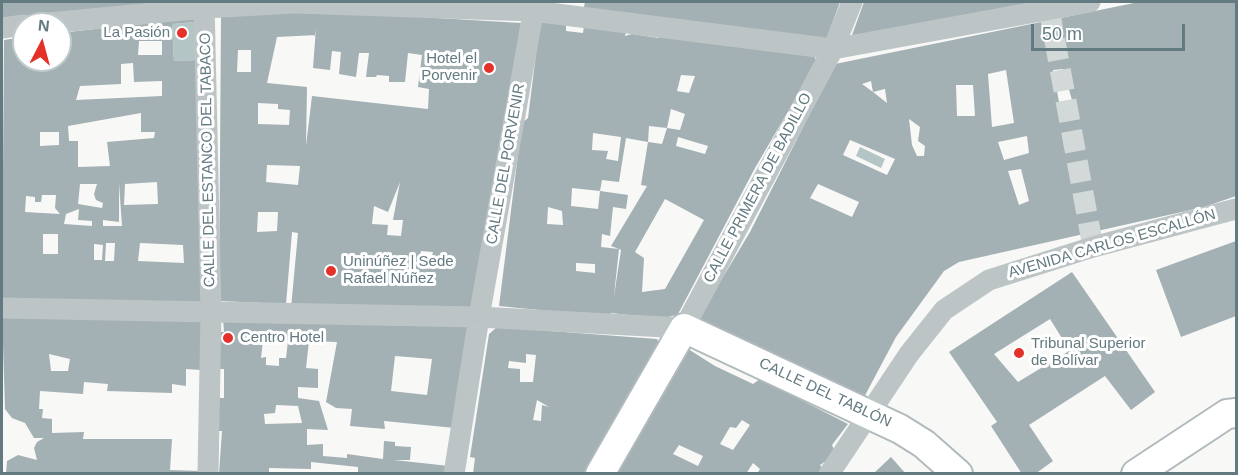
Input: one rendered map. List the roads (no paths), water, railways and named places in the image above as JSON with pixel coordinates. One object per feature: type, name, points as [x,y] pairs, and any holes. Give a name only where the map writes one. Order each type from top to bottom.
[{"type":"street","name":"CALLE PRIMERA DE BADILLO","points":[[684,328],[832,49],[852,2]]},
{"type":"street","points":[[72,20],[204,5],[295,3],[534,6],[832,49],[1089,2]]},
{"type":"street","name":"CALLE DEL ESTANCO DEL TABACO","points":[[204,5],[211,312],[208,474]]},
{"type":"street","name":"CALLE DEL PORVENIR","points":[[454,474],[479,317],[534,6]]},
{"type":"street","name":"AVENIDA CARLOS ESCALLÓN","points":[[829,474],[909,354],[944,310],[989,280],[1082,250],[1236,209]]},
{"type":"street","points":[[2,308],[479,317],[684,328],[600,474]]},
{"type":"street","name":"CALLE DEL TABLÓN","points":[[684,328],[871,414],[924,444],[958,474]]},
{"type":"street","points":[[1136,474],[1227,414],[1236,413]]},
{"type":"tunnel","points":[[1049,9],[1093,247]]},
{"type":"place","name":"La Pasión","points":[[182,33]]},
{"type":"place","name":"Hotel el Porvenir","points":[[489,68]]},
{"type":"place","name":"Uninúñez | Sede Rafael Núñez","points":[[331,271]]},
{"type":"place","name":"Centro Hotel","points":[[228,338]]},
{"type":"place","name":"Tribunal Superior de Bolívar","points":[[1019,353]]}]
